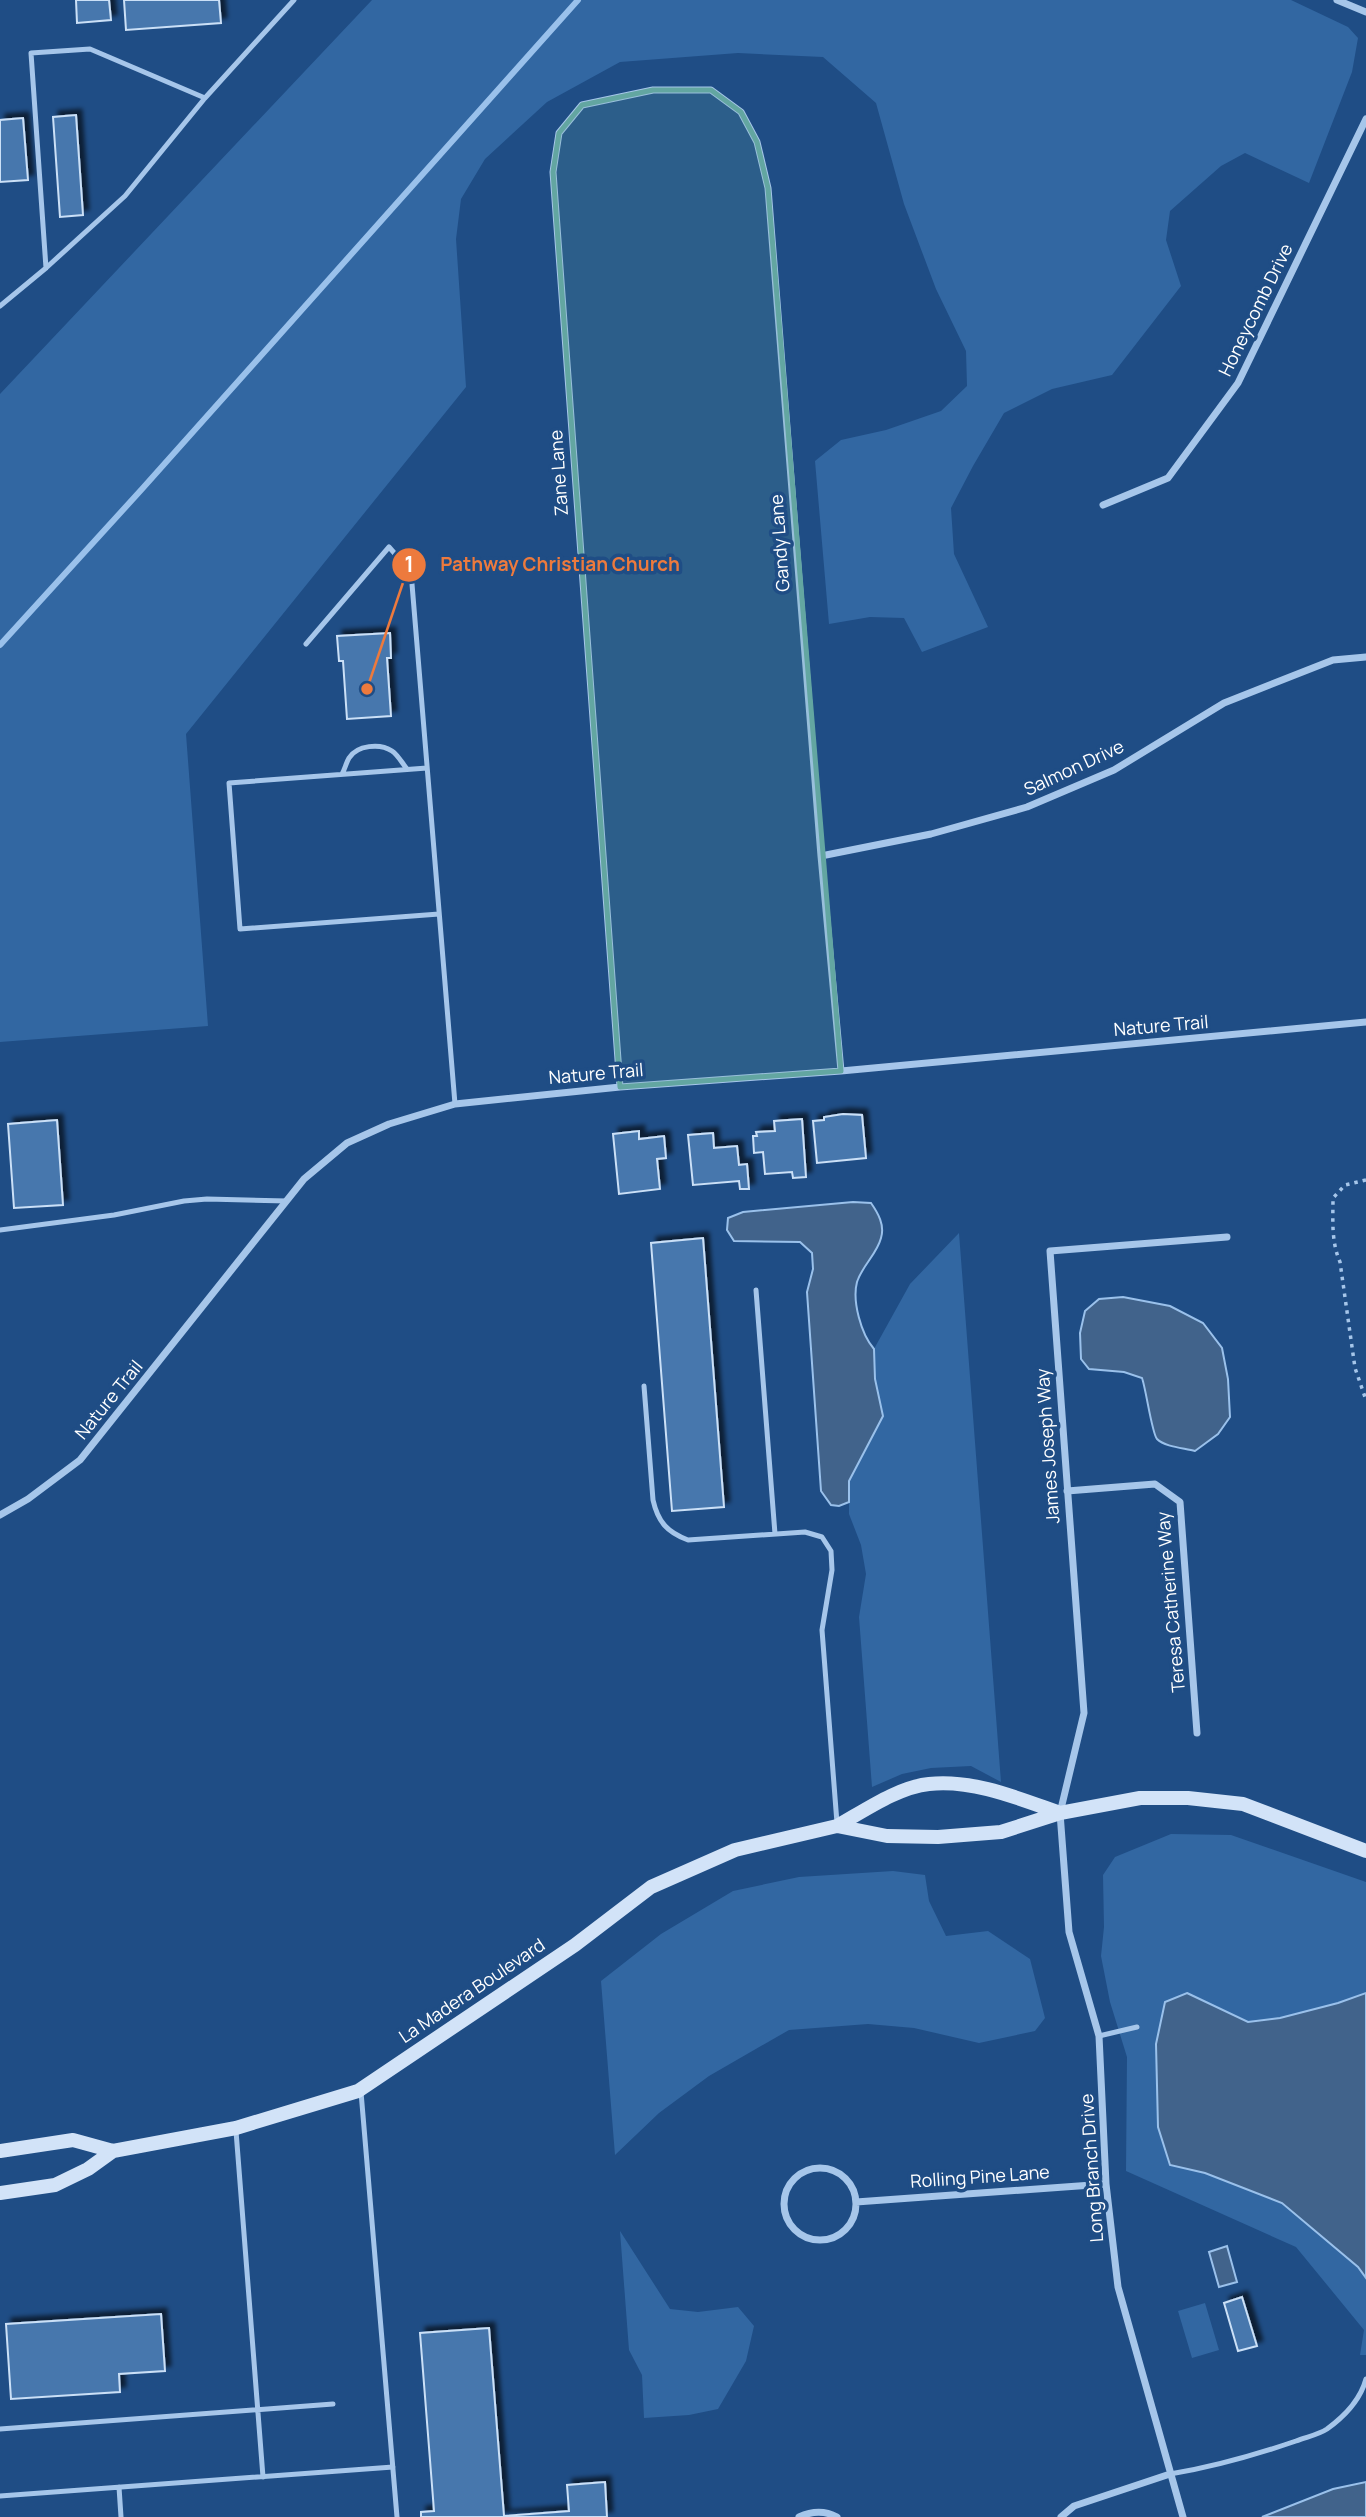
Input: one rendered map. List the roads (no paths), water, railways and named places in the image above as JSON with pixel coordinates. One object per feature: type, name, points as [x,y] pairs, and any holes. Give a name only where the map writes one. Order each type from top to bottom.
[{"type":"street","points":[[1337,0],[1366,12]]},
{"type":"street","name":"Gandy Lane","points":[[653,90],[711,90],[741,112],[757,142],[768,188],[821,856],[841,1071]]},
{"type":"street","name":"Zane Lane","points":[[620,1087],[552,172],[559,134],[582,105],[653,90]]},
{"type":"street","name":"Honeycomb Drive","points":[[1103,505],[1168,478],[1238,383],[1366,119]]},
{"type":"street","name":"Salmon Drive","points":[[821,856],[931,834],[1027,807],[1114,770],[1224,703],[1333,660],[1366,657]]},
{"type":"street","name":"Nature Trail","points":[[0,1515],[28,1499],[80,1460],[304,1179],[346,1143],[389,1124],[455,1104],[620,1087],[841,1071],[1366,1022]]},
{"type":"street","name":"James Joseph Way","points":[[1060,1812],[1084,1713],[1050,1251],[1227,1237]]},
{"type":"street","name":"Teresa Catherine Way","points":[[1067,1491],[1155,1484],[1180,1502],[1197,1733]]},
{"type":"street","name":"La Madera Boulevard","points":[[0,2193],[55,2185],[113,2151],[236,2128],[361,2089],[575,1945],[651,1888],[735,1850],[837,1826],[889,1796],[928,1784],[959,1784],[1060,1812]]},
{"type":"street","name":"La Madera Boulevard","points":[[837,1826],[887,1836],[938,1837],[1001,1832],[1060,1812],[1140,1798],[1188,1798],[1243,1804],[1366,1851]]},
{"type":"street","name":"Long Branch Drive","points":[[1060,1812],[1069,1932],[1099,2036],[1106,2185],[1118,2287],[1183,2517]]},
{"type":"street","name":"La Madera Boulevard","points":[[0,2151],[73,2140],[113,2151]]},
{"type":"street","points":[[812,2169],[836,2172],[846,2180],[856,2202],[855,2213],[843,2232],[822,2240],[811,2239],[792,2227],[784,2206],[791,2183],[800,2174],[812,2169]]},
{"type":"street","name":"Rolling Pine Lane","points":[[856,2202],[1106,2185]]},
{"type":"street","points":[[1061,2517],[1074,2507],[1170,2474]]},
{"type":"street","points":[[799,2517],[812,2512],[824,2512],[837,2517]]},
{"type":"lane","points":[[0,306],[125,196],[205,97],[294,0]]},
{"type":"lane","points":[[46,268],[31,53],[90,49],[205,97]]},
{"type":"lane","points":[[306,644],[389,547],[411,572],[455,1104]]},
{"type":"lane","points":[[342,774],[351,755],[361,748],[373,747],[384,747],[394,752],[407,769]]},
{"type":"lane","points":[[428,768],[229,783],[240,929],[439,914]]},
{"type":"lane","points":[[0,1230],[114,1215],[184,1201],[287,1201]]},
{"type":"lane","points":[[756,1290],[775,1534]]},
{"type":"lane","points":[[643,1386],[653,1500],[656,1515],[664,1527],[688,1540],[805,1532],[822,1536],[831,1551],[832,1570],[822,1630],[837,1826]]},
{"type":"lane","points":[[1099,2036],[1137,2027]]},
{"type":"lane","points":[[361,2089],[397,2517]]},
{"type":"lane","points":[[236,2128],[263,2477]]},
{"type":"lane","points":[[1170,2474],[1207,2468],[1324,2431],[1352,2409],[1366,2379]]},
{"type":"lane","points":[[0,2428],[333,2404]]},
{"type":"lane","points":[[0,2496],[393,2467]]},
{"type":"lane","points":[[119,2487],[121,2517]]},
{"type":"waterway","points":[[0,645],[578,0]]},
{"type":"place","name":"Pathway Christian Church","points":[[367,689]]}]
